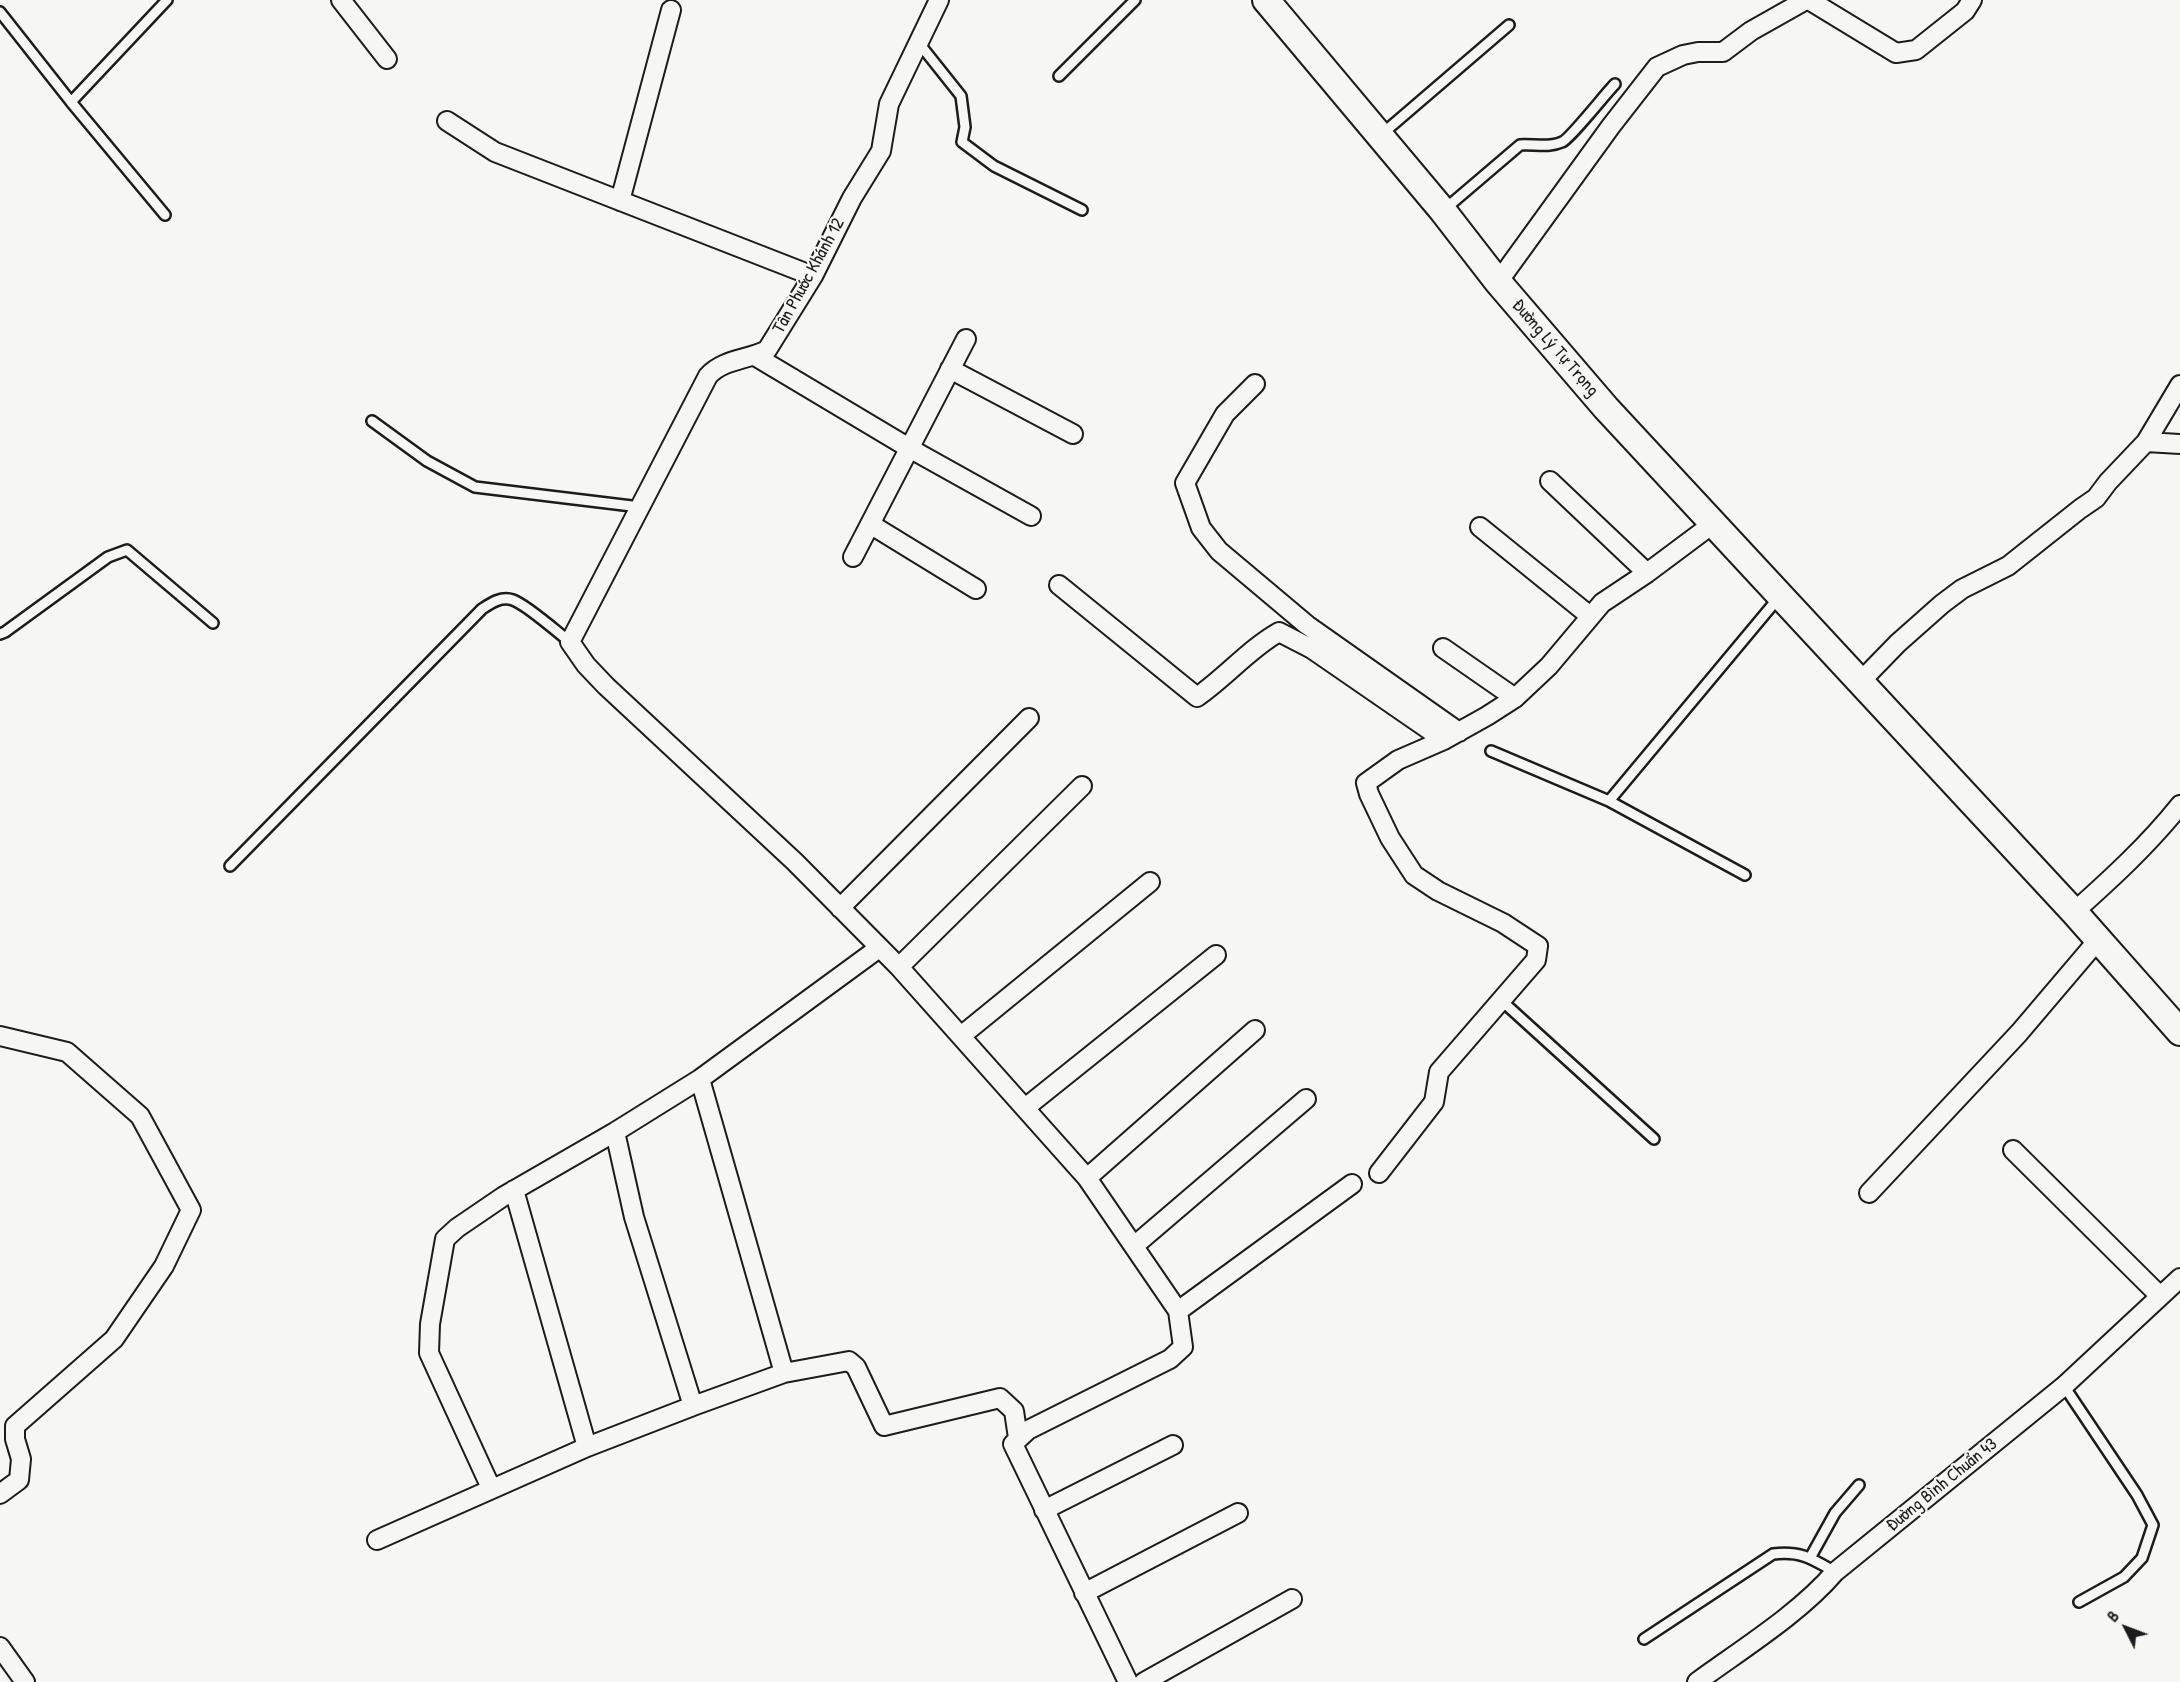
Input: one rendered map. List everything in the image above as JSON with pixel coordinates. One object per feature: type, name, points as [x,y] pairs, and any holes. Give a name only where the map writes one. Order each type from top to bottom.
[{"type":"main road","name":"Đường Lý Tự Trọng","points":[[1266,0],[1443,211],[1498,282],[1606,408],[2074,912],[2180,1032]]},
{"type":"street","points":[[341,0],[387,59]]},
{"type":"street","name":"Tân Phước Khánh 12","points":[[570,642],[708,376],[716,368],[767,350],[813,276],[852,198],[881,151],[889,104],[939,0]]},
{"type":"street","points":[[1498,282],[1611,126],[1657,67],[1683,55],[1698,52],[1723,52],[1751,31],[1807,0],[1896,53],[1916,50],[1965,11],[1972,0]]},
{"type":"street","points":[[620,201],[670,10]]},
{"type":"street","points":[[447,122],[495,153],[813,276]]},
{"type":"street","points":[[853,556],[966,339]]},
{"type":"street","points":[[755,356],[909,448],[1031,516]]},
{"type":"street","points":[[950,369],[1073,434]]},
{"type":"street","points":[[1255,384],[1225,414],[1185,483],[1201,528],[1219,551],[1307,625],[1451,736]]},
{"type":"street","points":[[1861,681],[1898,643],[1942,604],[1962,589],[2008,566],[2096,498],[2146,442],[2180,386]]},
{"type":"street","points":[[2146,442],[2180,444]]},
{"type":"street","points":[[1550,481],[1647,573]]},
{"type":"street","points":[[1378,1173],[1434,1102],[1439,1072],[1536,960],[1538,946],[1503,923],[1438,891],[1414,875],[1390,838],[1369,795],[1366,783],[1398,760],[1451,736],[1515,698],[1549,666],[1602,603],[1714,523]]},
{"type":"street","points":[[870,524],[976,589]]},
{"type":"street","points":[[1480,527],[1590,616]]},
{"type":"street","points":[[1059,585],[1197,697],[1217,683],[1266,639],[1279,632],[1312,649],[1451,736]]},
{"type":"street","points":[[570,642],[586,665],[606,686],[795,862],[898,967],[961,1036],[1087,1178],[1178,1311],[1184,1347],[1170,1359],[1028,1430],[1013,1444],[1128,1682]]},
{"type":"street","points":[[1443,648],[1515,698]]},
{"type":"street","points":[[840,908],[1029,718]]},
{"type":"street","points":[[898,967],[1082,786]]},
{"type":"street","points":[[2074,912],[2121,871],[2156,835],[2180,805]]},
{"type":"street","points":[[961,1036],[1150,882]]},
{"type":"street","points":[[1869,1193],[2019,1033],[2098,940]]},
{"type":"street","points":[[491,1488],[429,1353],[430,1324],[445,1239],[457,1228],[514,1190],[615,1132],[700,1079],[879,948]]},
{"type":"street","points":[[1025,1108],[1216,955]]},
{"type":"street","points":[[1087,1178],[1255,1030]]},
{"type":"street","points":[[0,1036],[68,1052],[140,1116],[191,1210],[164,1266],[114,1339],[15,1426],[15,1439],[21,1459],[19,1480],[0,1494]]},
{"type":"street","points":[[700,1079],[784,1373]]},
{"type":"street","points":[[1134,1246],[1306,1099]]},
{"type":"street","points":[[615,1132],[634,1217],[693,1406]]},
{"type":"street","points":[[2013,1150],[2160,1296]]},
{"type":"street","points":[[1178,1311],[1353,1185]]},
{"type":"street","points":[[514,1190],[587,1447]]},
{"type":"street","name":"Đường Bình Chuẩn 43","points":[[1697,1682],[1793,1611],[1822,1587],[1835,1572],[2064,1386],[2180,1278]]},
{"type":"street","points":[[377,1540],[587,1447],[693,1406],[784,1373],[849,1360],[856,1367],[884,1426],[1000,1398],[1014,1411],[1018,1438]]},
{"type":"street","points":[[1044,1510],[1173,1445]]},
{"type":"street","points":[[1084,1593],[1238,1513]]},
{"type":"street","points":[[1144,1682],[1292,1599]]},
{"type":"street","points":[[0,1647],[25,1682]]},
{"type":"lane","points":[[71,102],[167,0]]},
{"type":"lane","points":[[1059,76],[1135,0]]},
{"type":"lane","points":[[0,12],[165,215]]},
{"type":"lane","points":[[1380,135],[1509,25]]},
{"type":"lane","points":[[918,42],[961,96],[965,127],[962,142],[994,166],[1082,210]]},
{"type":"lane","points":[[1443,211],[1520,146],[1564,142],[1615,84]]},
{"type":"lane","points":[[372,422],[427,461],[475,487],[641,507]]},
{"type":"lane","points":[[0,634],[108,557],[127,550],[213,623]]},
{"type":"lane","points":[[1609,801],[1780,597]]},
{"type":"lane","points":[[230,866],[482,609],[496,600],[512,600],[570,642]]},
{"type":"lane","points":[[1491,751],[1609,801],[1745,875]]},
{"type":"lane","points":[[1502,1001],[1654,1139]]},
{"type":"lane","points":[[2064,1386],[2137,1496],[2152,1525],[2142,1558],[2124,1577],[2079,1602]]},
{"type":"lane","points":[[1810,1558],[1835,1512],[1859,1485]]},
{"type":"lane","points":[[1644,1639],[1773,1554],[1792,1552],[1810,1558],[1835,1572]]}]
